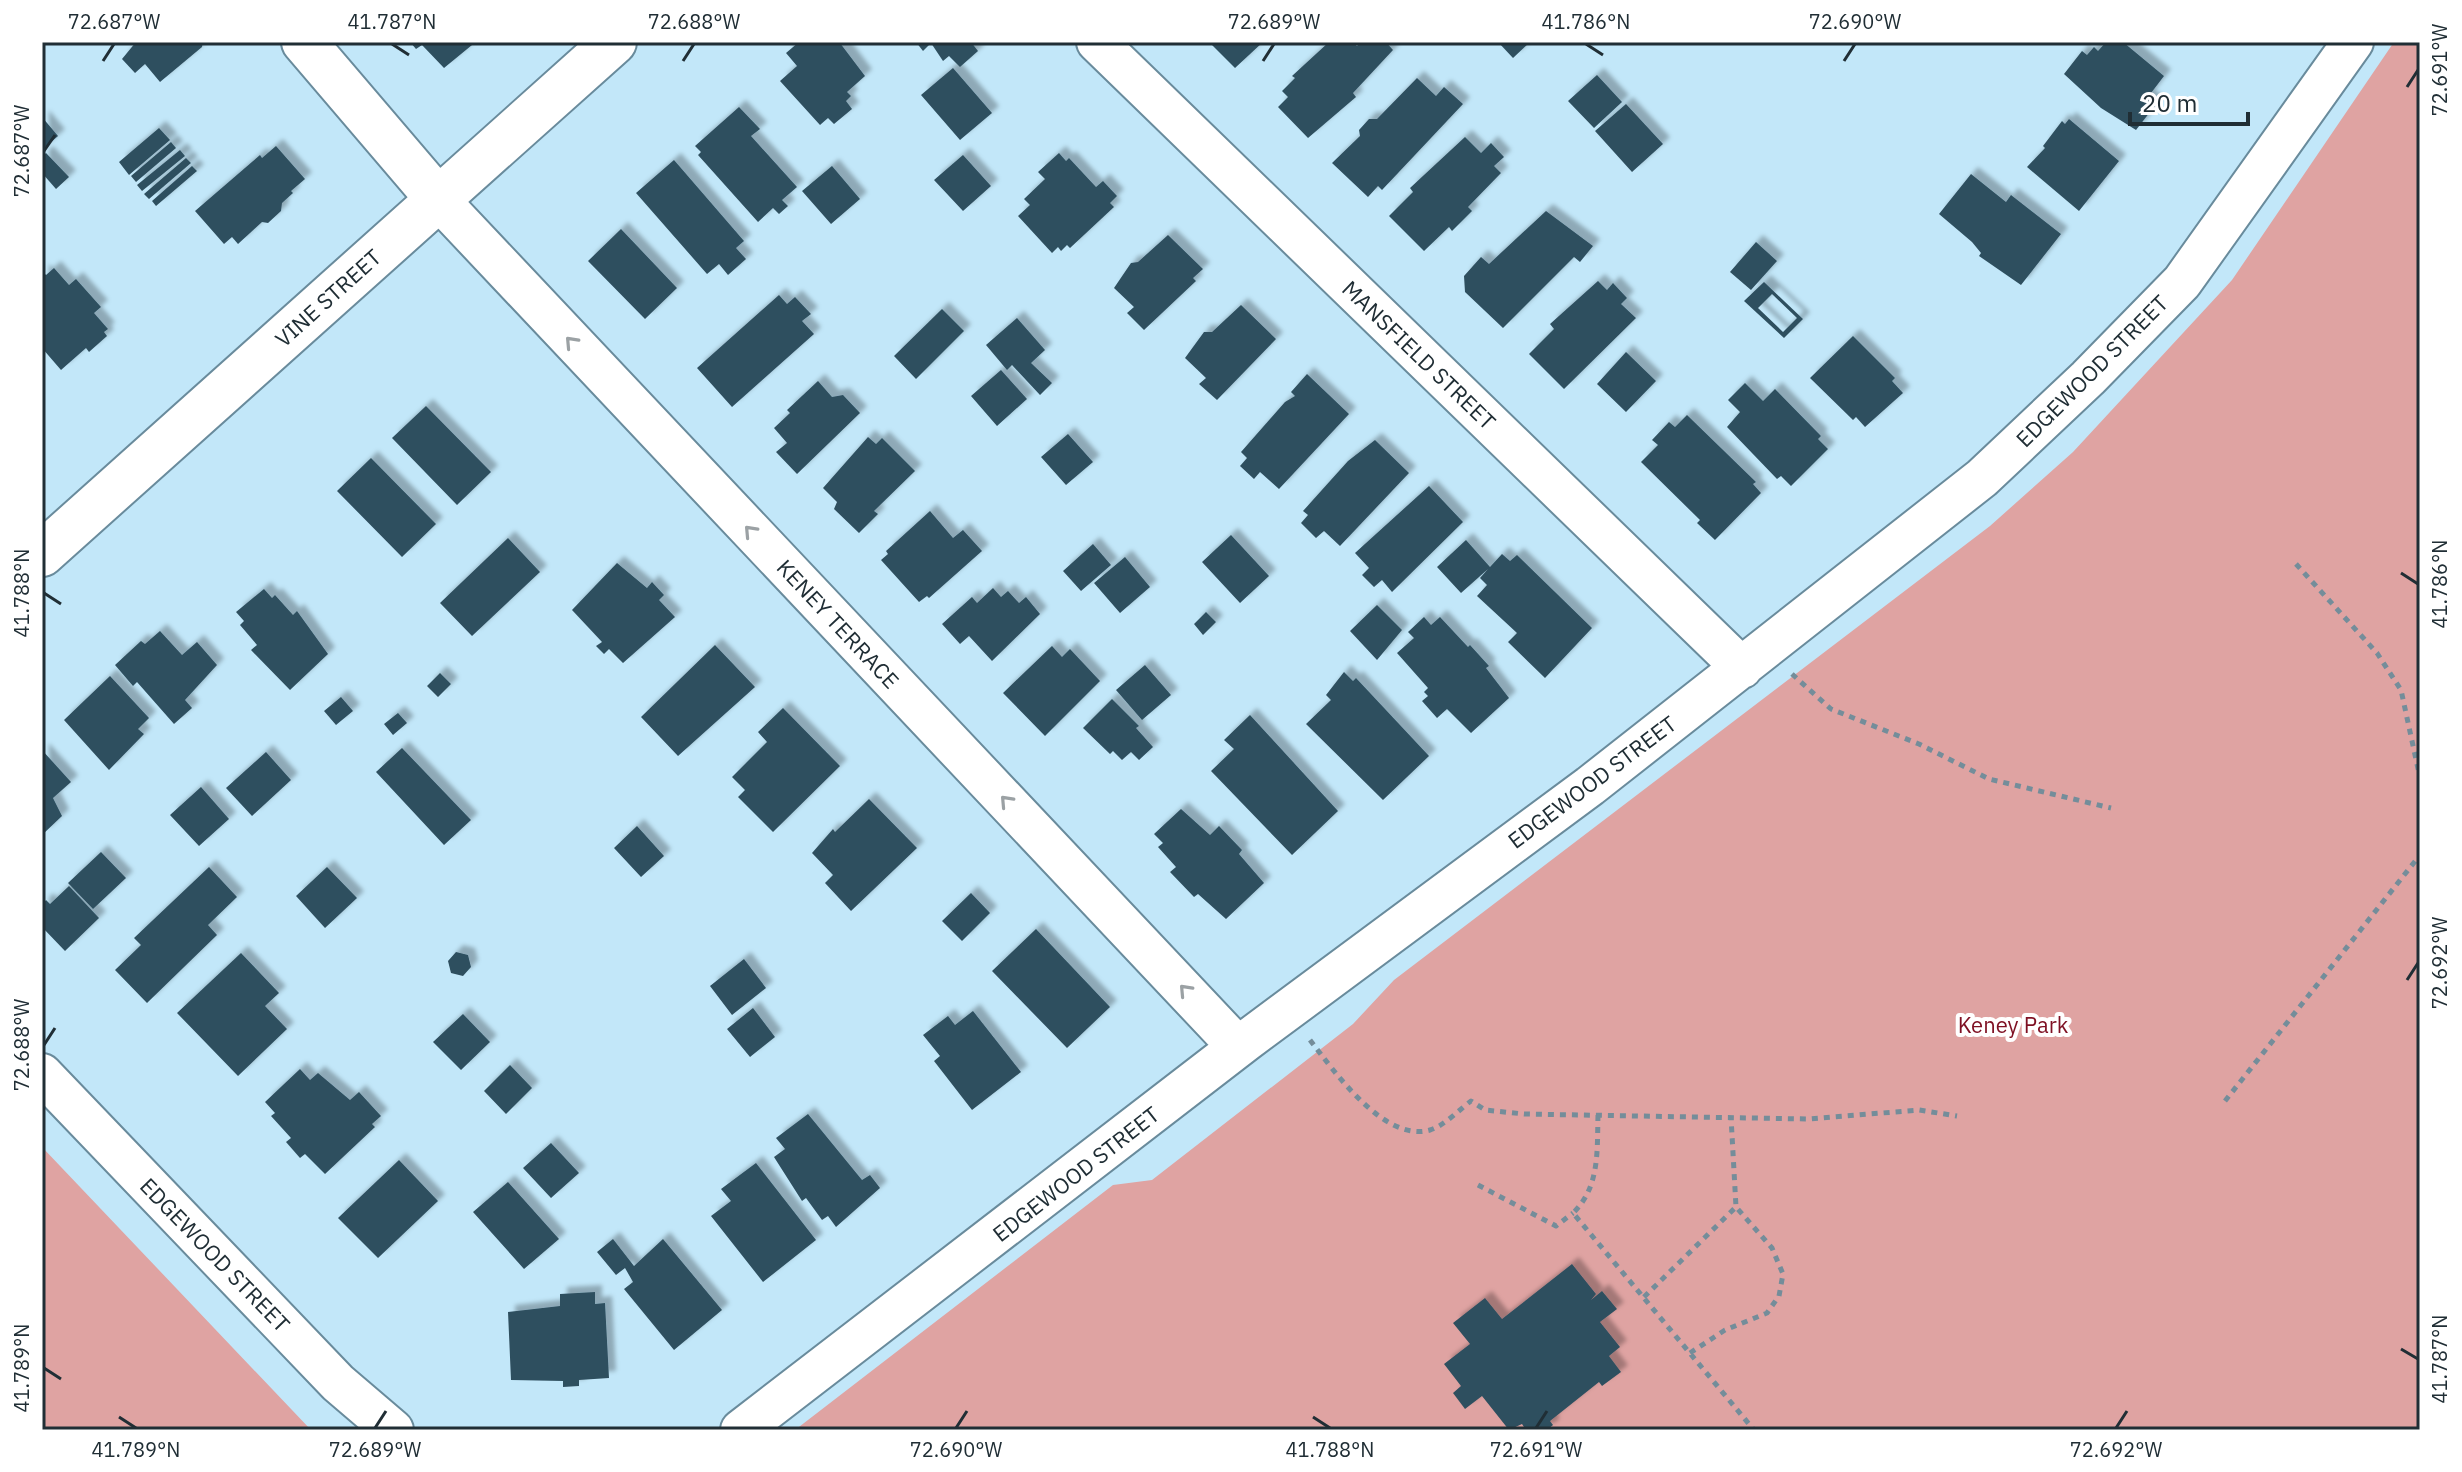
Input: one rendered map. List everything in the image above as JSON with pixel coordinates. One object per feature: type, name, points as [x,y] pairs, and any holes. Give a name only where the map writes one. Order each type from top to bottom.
[{"type":"street","points":[[304,42],[438,199]]},
{"type":"street","name":"VINE STREET","points":[[42,554],[614,42]]},
{"type":"street","name":"MANSFIELD STREET","points":[[1097,42],[1754,658]]},
{"type":"street","name":"EDGEWOOD STREET","points":[[741,1430],[1238,1047],[1590,786],[1982,478],[2182,282],[2353,42]]},
{"type":"street","name":"KENEY TERRACE","points":[[438,199],[1238,1047]]},
{"type":"street","name":"EDGEWOOD STREET","points":[[42,1074],[338,1383],[393,1430]]},
{"type":"path","points":[[2296,564],[2377,653],[2401,690],[2420,778]]},
{"type":"path","points":[[1754,658],[1831,709],[1919,744],[1989,779],[2111,808]]},
{"type":"path","points":[[2225,1101],[2420,855]]},
{"type":"path","points":[[1287,1010],[1349,1089],[1377,1116],[1409,1131],[1431,1130],[1471,1101],[1485,1110],[1598,1115],[1808,1119],[1919,1110],[1957,1116]]},
{"type":"path","points":[[1478,1185],[1556,1226],[1588,1199],[1595,1177],[1598,1115]]},
{"type":"path","points":[[1690,1353],[1725,1330],[1767,1313],[1779,1296],[1783,1274],[1772,1248],[1736,1207],[1731,1117]]},
{"type":"path","points":[[1644,1297],[1736,1207]]},
{"type":"path","points":[[1573,1213],[1754,1430]]},
{"type":"green space","name":"Keney Park","points":[[2394,42],[2420,42],[2420,1430],[795,1430],[1113,1185],[1152,1180],[1353,1024],[1394,980],[1990,526],[2073,452],[2232,280]]},
{"type":"green space","points":[[42,1147],[311,1430],[42,1430]]},
{"type":"building","points":[[136,42],[203,42],[202,47],[160,82],[145,64],[135,73],[122,59]]},
{"type":"building","points":[[410,42],[469,42],[472,45],[444,68],[422,45],[416,49]]},
{"type":"building","points":[[799,42],[840,43],[865,76],[847,92],[851,96],[846,101],[852,109],[834,124],[828,118],[820,125],[780,81],[797,66],[786,53]]},
{"type":"building","points":[[916,42],[971,42],[978,51],[960,67],[949,56],[943,61],[931,43],[923,51]]},
{"type":"building","points":[[1209,42],[1263,42],[1235,68]]},
{"type":"building","points":[[1329,42],[1352,42],[1357,46],[1361,42],[1386,42],[1393,50],[1353,93],[1356,97],[1308,138],[1278,107],[1288,97],[1282,91],[1295,78],[1292,76]]},
{"type":"building","points":[[1498,42],[1530,42],[1513,58]]},
{"type":"building","points":[[2106,42],[2123,42],[2164,76],[2148,97],[2157,103],[2136,130],[2101,108],[2064,74],[2082,51],[2087,55],[2094,47],[2098,51]]},
{"type":"building","points":[[953,68],[992,113],[960,140],[921,95]]},
{"type":"building","points":[[1597,75],[1622,102],[1594,128],[1568,101]]},
{"type":"building","points":[[1417,78],[1436,96],[1444,87],[1463,104],[1382,190],[1378,186],[1368,197],[1332,163],[1360,136],[1359,130],[1369,119],[1377,119]]},
{"type":"building","points":[[1626,104],[1663,144],[1632,172],[1595,131]]},
{"type":"building","points":[[739,107],[760,129],[751,136],[797,187],[782,200],[788,206],[779,214],[773,208],[758,222],[698,155],[701,152],[695,146]]},
{"type":"building","points":[[42,117],[58,136],[42,150]]},
{"type":"building","points":[[2069,119],[2119,161],[2079,211],[2027,167],[2045,148],[2043,146],[2062,121],[2065,124]]},
{"type":"building","points":[[159,128],[170,140],[129,175],[119,162]]},
{"type":"building","points":[[1465,137],[1481,153],[1491,143],[1504,157],[1494,166],[1501,173],[1468,207],[1472,211],[1452,231],[1449,227],[1424,251],[1389,216],[1413,192],[1410,188]]},
{"type":"building","points":[[171,142],[176,148],[136,182],[131,176]]},
{"type":"building","points":[[276,146],[305,179],[291,191],[293,193],[282,203],[281,211],[268,223],[262,222],[238,244],[232,237],[224,244],[195,211],[260,155],[262,158]]},
{"type":"building","points":[[180,150],[185,156],[142,191],[137,185]]},
{"type":"building","points":[[46,153],[69,177],[56,189],[42,173],[42,157]]},
{"type":"building","points":[[1059,153],[1066,161],[1069,158],[1096,187],[1103,181],[1117,196],[1110,203],[1114,207],[1070,248],[1067,245],[1061,251],[1058,247],[1052,253],[1018,216],[1030,205],[1024,199],[1045,179],[1038,172]]},
{"type":"building","points":[[963,155],[991,186],[963,211],[934,180]]},
{"type":"building","points":[[186,158],[191,163],[149,199],[144,194]]},
{"type":"building","points":[[674,160],[744,241],[736,248],[746,259],[728,275],[719,264],[707,274],[636,193]]},
{"type":"building","points":[[192,166],[197,171],[156,206],[152,201]]},
{"type":"building","points":[[832,166],[860,199],[831,224],[802,191]]},
{"type":"building","points":[[1971,174],[2006,202],[2011,195],[2061,234],[2021,285],[1979,256],[1981,253],[1972,242],[1939,214]]},
{"type":"building","points":[[1546,211],[1593,246],[1580,262],[1574,257],[1503,328],[1465,292],[1464,276],[1481,257],[1489,264]]},
{"type":"building","points":[[621,229],[677,288],[645,319],[588,261]]},
{"type":"building","points":[[1168,235],[1203,269],[1193,278],[1196,281],[1144,330],[1127,313],[1134,307],[1114,288],[1131,263],[1138,262]]},
{"type":"building","points":[[1756,242],[1777,261],[1751,290],[1730,272]]},
{"type":"building","points":[[54,268],[69,285],[76,279],[101,307],[94,313],[108,329],[104,332],[107,336],[89,352],[86,348],[61,370],[42,348],[42,271],[46,275]]},
{"type":"building","points":[[1598,281],[1607,290],[1613,283],[1627,298],[1621,304],[1636,318],[1564,389],[1529,354],[1554,329],[1550,324]]},
{"type":"building","points":[[1764,282],[1803,319],[1784,338],[1744,301]],"holes":[[[1772,294],[1797,318],[1783,332],[1758,308]]]},
{"type":"building","points":[[779,295],[787,304],[795,297],[811,314],[802,321],[814,334],[732,407],[697,368]]},
{"type":"building","points":[[1241,305],[1276,339],[1217,400],[1199,384],[1206,378],[1185,358],[1204,332],[1212,332]]},
{"type":"building","points":[[942,309],[964,331],[916,379],[894,356]]},
{"type":"building","points":[[1017,318],[1045,350],[1031,363],[1052,383],[1040,395],[1012,365],[1007,370],[986,345]]},
{"type":"building","points":[[1853,336],[1895,378],[1892,381],[1903,393],[1865,427],[1856,417],[1853,420],[1810,378]]},
{"type":"building","points":[[1626,352],[1656,381],[1626,412],[1597,384]]},
{"type":"building","points":[[1001,370],[1027,399],[997,426],[971,396]]},
{"type":"building","points":[[1307,374],[1349,414],[1279,489],[1260,472],[1254,479],[1240,466],[1247,458],[1241,452],[1285,402],[1295,396],[1291,392]]},
{"type":"building","points":[[818,381],[832,397],[843,395],[860,413],[797,474],[776,452],[787,443],[774,428],[790,413],[787,410]]},
{"type":"building","points":[[1745,383],[1763,401],[1775,389],[1821,436],[1818,439],[1828,449],[1791,486],[1781,476],[1777,479],[1727,427],[1740,412],[1728,400]]},
{"type":"building","points":[[426,406],[491,472],[457,505],[392,438]]},
{"type":"building","points":[[1687,415],[1756,482],[1753,484],[1761,493],[1715,540],[1697,523],[1700,520],[1641,462],[1658,445],[1652,440],[1669,422],[1675,427]]},
{"type":"building","points":[[1068,434],[1093,462],[1066,485],[1041,457]]},
{"type":"building","points":[[868,437],[876,444],[882,438],[915,471],[874,511],[878,514],[859,533],[834,509],[837,502],[823,488]]},
{"type":"building","points":[[1375,440],[1409,473],[1340,546],[1324,531],[1316,538],[1301,523],[1308,515],[1303,511],[1348,461]]},
{"type":"building","points":[[371,458],[436,524],[402,557],[337,491]]},
{"type":"building","points":[[1429,486],[1463,522],[1392,592],[1382,580],[1374,587],[1362,575],[1369,568],[1355,553]]},
{"type":"building","points":[[930,511],[953,538],[963,530],[982,551],[929,598],[927,596],[919,602],[881,560],[888,554],[886,551]]},
{"type":"building","points":[[1231,535],[1269,576],[1240,603],[1202,562]]},
{"type":"building","points":[[508,538],[540,572],[472,636],[440,603]]},
{"type":"building","points":[[1466,540],[1490,567],[1502,554],[1510,561],[1517,555],[1592,628],[1545,678],[1508,642],[1517,633],[1477,596],[1487,585],[1480,578],[1488,569],[1461,593],[1437,567]]},
{"type":"building","points":[[1093,544],[1111,565],[1081,591],[1063,571]]},
{"type":"building","points":[[1125,557],[1150,587],[1120,613],[1094,583]]},
{"type":"building","points":[[617,563],[647,588],[652,582],[664,595],[659,600],[675,617],[623,663],[609,649],[604,654],[596,646],[602,642],[572,610]]},
{"type":"building","points":[[993,588],[1001,597],[1008,591],[1019,603],[1026,597],[1040,614],[992,661],[969,636],[960,644],[942,624],[972,597],[977,603]]},
{"type":"building","points":[[264,589],[272,598],[275,595],[293,615],[297,611],[328,654],[290,690],[251,650],[257,645],[240,625],[244,621],[236,612]]},
{"type":"building","points":[[1377,605],[1402,630],[1377,660],[1350,631]]},
{"type":"building","points":[[1206,612],[1216,622],[1203,635],[1194,624]]},
{"type":"building","points":[[1424,617],[1431,625],[1440,617],[1468,647],[1470,645],[1489,666],[1486,668],[1509,698],[1471,733],[1447,709],[1437,718],[1422,701],[1428,696],[1424,692],[1428,688],[1397,653],[1414,638],[1408,632]]},
{"type":"building","points":[[160,631],[182,655],[197,642],[217,665],[185,700],[192,708],[174,724],[137,682],[133,686],[115,665],[141,641],[145,644]]},
{"type":"building","points":[[715,645],[755,687],[678,756],[641,717]]},
{"type":"building","points":[[1052,646],[1062,657],[1070,649],[1100,681],[1045,736],[1003,693]]},
{"type":"building","points":[[1145,665],[1171,695],[1142,720],[1116,690]]},
{"type":"building","points":[[1344,672],[1353,681],[1356,678],[1429,756],[1383,800],[1306,724],[1331,700],[1326,695]]},
{"type":"building","points":[[440,673],[451,684],[438,697],[427,686]]},
{"type":"building","points":[[110,676],[149,718],[138,729],[144,734],[109,770],[64,720]]},
{"type":"building","points":[[341,697],[353,711],[336,725],[324,711]]},
{"type":"building","points":[[1112,699],[1139,726],[1136,728],[1153,747],[1139,760],[1131,752],[1122,760],[1113,751],[1110,754],[1083,728]]},
{"type":"building","points":[[783,708],[840,766],[773,832],[738,797],[745,790],[732,777],[767,742],[758,732]]},
{"type":"building","points":[[398,713],[407,723],[393,735],[384,724]]},
{"type":"building","points":[[1250,715],[1338,811],[1292,855],[1211,771],[1234,749],[1224,740]]},
{"type":"building","points":[[402,748],[471,820],[444,845],[376,772]]},
{"type":"building","points":[[42,750],[71,782],[53,798],[62,816],[42,835]]},
{"type":"building","points":[[266,752],[291,780],[252,816],[226,788]]},
{"type":"building","points":[[201,787],[229,819],[199,846],[170,815]]},
{"type":"building","points":[[869,799],[917,848],[851,911],[825,883],[833,875],[812,853],[833,829],[835,832]]},
{"type":"building","points":[[1181,809],[1210,835],[1219,826],[1242,850],[1239,854],[1264,883],[1226,919],[1198,894],[1194,897],[1170,872],[1176,867],[1158,847],[1163,843],[1154,834]]},
{"type":"building","points":[[637,826],[664,856],[641,877],[614,848]]},
{"type":"building","points":[[101,852],[126,878],[93,909],[68,883]]},
{"type":"building","points":[[209,867],[237,897],[208,925],[217,935],[147,1003],[115,970],[141,945],[134,938]]},
{"type":"building","points":[[327,867],[357,898],[325,928],[296,896]]},
{"type":"building","points":[[69,886],[99,918],[65,951],[42,927],[42,905],[46,900],[50,904]]},
{"type":"building","points":[[971,893],[990,913],[962,941],[942,921]]},
{"type":"building","points":[[1036,929],[1110,1007],[1067,1048],[992,971]]},
{"type":"building","points":[[456,952],[468,955],[471,967],[463,976],[451,973],[448,961]]},
{"type":"building","points":[[241,953],[279,993],[265,1006],[287,1029],[238,1076],[177,1013]]},
{"type":"building","points":[[744,959],[766,988],[732,1015],[710,986]]},
{"type":"building","points":[[753,1008],[775,1037],[750,1057],[727,1029]]},
{"type":"building","points":[[973,1011],[1021,1072],[972,1110],[934,1061],[940,1056],[923,1035],[948,1016],[955,1025]]},
{"type":"building","points":[[463,1014],[490,1042],[461,1070],[433,1042]]},
{"type":"building","points":[[510,1065],[532,1088],[506,1114],[484,1091]]},
{"type":"building","points":[[300,1069],[310,1080],[318,1073],[350,1100],[359,1092],[381,1116],[372,1124],[375,1127],[325,1174],[305,1154],[300,1158],[286,1142],[291,1138],[271,1116],[275,1113],[265,1102]]},
{"type":"building","points":[[808,1114],[862,1180],[870,1175],[880,1188],[836,1227],[828,1216],[822,1220],[806,1198],[802,1201],[774,1157],[785,1149],[776,1138]]},
{"type":"building","points":[[551,1143],[579,1173],[551,1198],[523,1168]]},
{"type":"building","points":[[399,1160],[438,1201],[378,1258],[338,1218]]},
{"type":"building","points":[[756,1163],[816,1240],[763,1282],[711,1216],[731,1201],[721,1189]]},
{"type":"building","points":[[508,1182],[559,1239],[524,1269],[473,1212]]},
{"type":"building","points":[[613,1239],[634,1266],[663,1239],[722,1310],[674,1350],[624,1289],[633,1282],[625,1268],[616,1275],[597,1252]]},
{"type":"building","points":[[1572,1264],[1596,1294],[1591,1300],[1602,1291],[1617,1309],[1600,1322],[1620,1347],[1609,1356],[1621,1372],[1602,1386],[1599,1382],[1550,1421],[1553,1425],[1547,1430],[1526,1430],[1522,1424],[1509,1430],[1482,1396],[1465,1409],[1453,1393],[1461,1386],[1444,1364],[1470,1344],[1453,1323],[1485,1298],[1502,1319]]},
{"type":"building","points":[[595,1292],[595,1304],[605,1303],[609,1378],[579,1380],[579,1386],[563,1387],[563,1381],[511,1380],[508,1312],[560,1306],[560,1294]]}]
